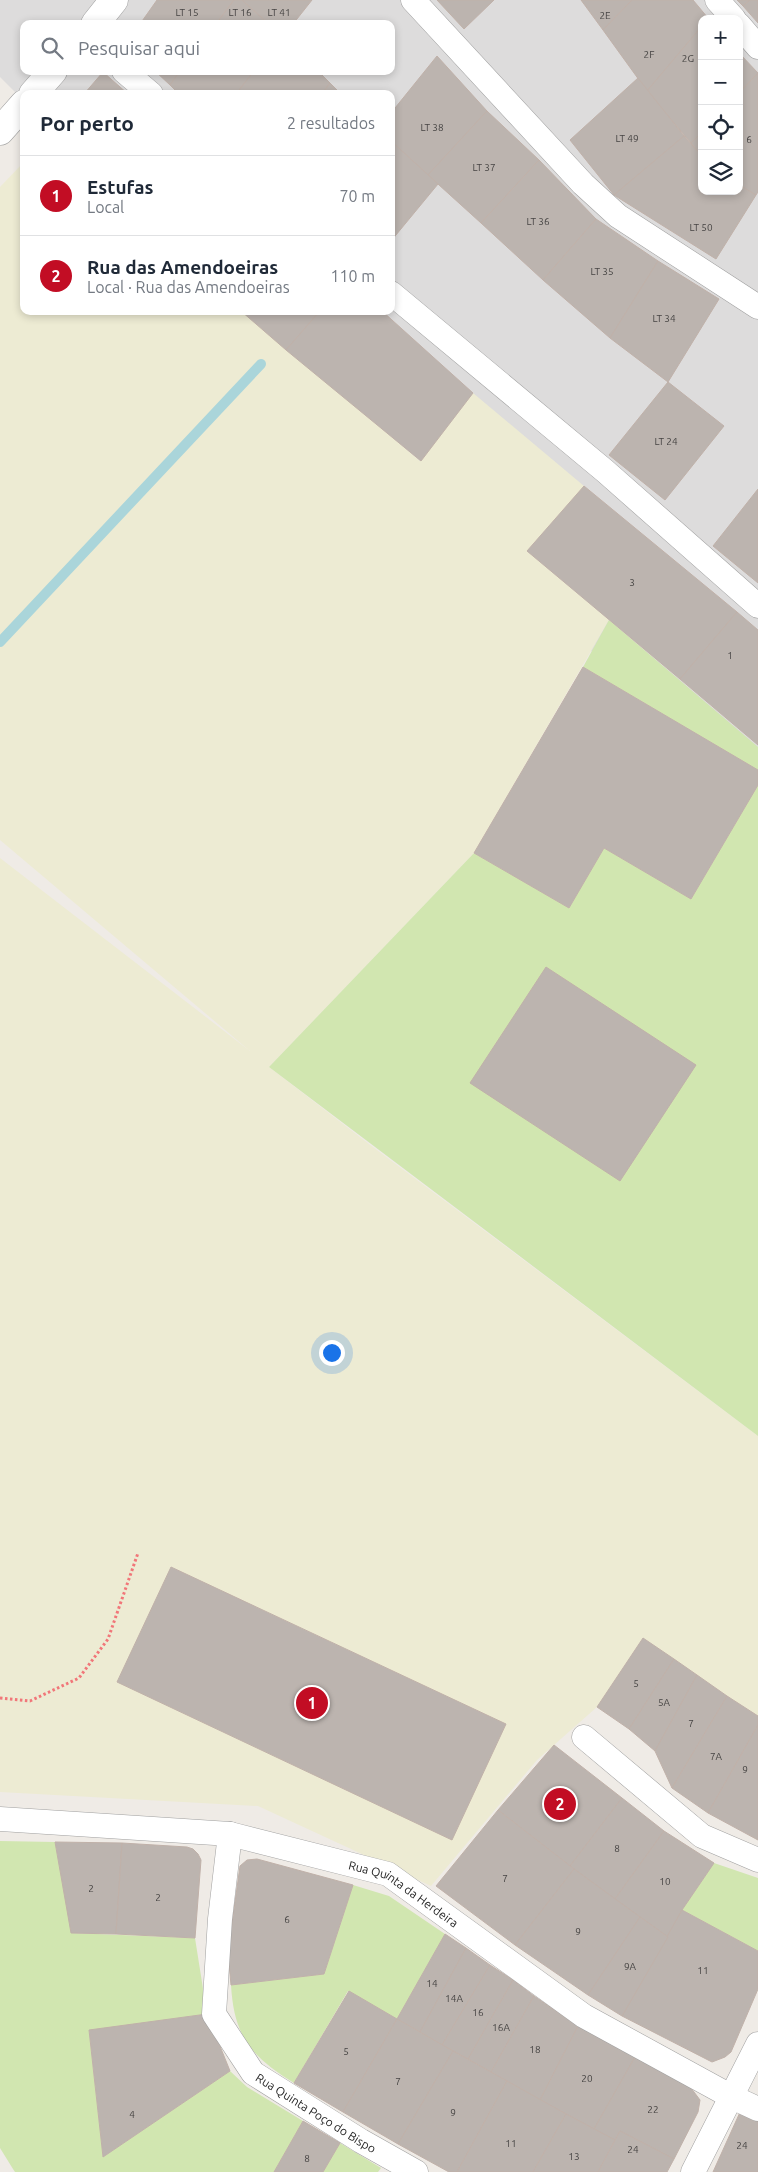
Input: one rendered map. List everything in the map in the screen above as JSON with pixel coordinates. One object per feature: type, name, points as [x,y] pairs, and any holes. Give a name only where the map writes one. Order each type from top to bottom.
[{"type":"street","points":[[97,20],[114,0]]},
{"type":"street","points":[[413,0],[582,184],[611,210],[758,307]]},
{"type":"street","points":[[717,0],[730,15]]},
{"type":"street","points":[[743,30],[758,47]]},
{"type":"street","points":[[36,90],[50,75]]},
{"type":"street","points":[[129,75],[146,90]]},
{"type":"street","points":[[0,131],[20,108]]},
{"type":"street","points":[[395,297],[605,471],[758,606]]},
{"type":"street","points":[[584,1737],[702,1836],[758,1860]]},
{"type":"street","name":"Rua Quinta da Herdeira","points":[[0,1819],[230,1834],[388,1874],[584,2016],[732,2097],[758,2109]]},
{"type":"street","name":"Rua Quinta Poço do Bispo","points":[[230,1834],[220,1919],[214,2014],[253,2073],[361,2141],[416,2172]]},
{"type":"street","points":[[693,2172],[758,2044]]},
{"type":"path","points":[[0,1698],[30,1701],[79,1678],[108,1639],[138,1553]]},
{"type":"shaded area","points":[[0,0],[758,0],[758,808],[234,315],[395,315],[395,90],[20,90],[20,97],[0,77]]},
{"type":"shaded area","points":[[20,166],[20,315],[248,315],[420,461],[473,393],[584,486],[527,551],[609,620],[474,853],[269,1067],[758,1436],[758,1717],[643,1638],[597,1707],[537,1760],[431,1886],[258,1806],[0,1792],[0,858],[250,1051],[0,840],[0,187]]},
{"type":"green space","points":[[609,620],[758,747],[758,770],[583,667]]},
{"type":"green space","points":[[758,785],[758,1436],[269,1067],[474,853],[569,908],[604,848],[691,899]]},
{"type":"green space","points":[[0,1841],[55,1842],[72,1933],[195,1938],[207,2014],[89,2031],[103,2157],[230,2071],[247,2087],[303,2121],[274,2172],[15,2172],[0,2148]]},
{"type":"green space","points":[[714,1863],[758,1878],[758,1951],[682,1910]]},
{"type":"green space","points":[[353,1885],[389,1896],[445,1934],[397,2019],[348,1991],[294,2083],[266,2064],[248,2043],[241,2032],[236,2018],[231,1985],[324,1974]]},
{"type":"green space","points":[[340,2143],[381,2168],[378,2172],[323,2172]]},
{"type":"building","points":[[157,0],[234,0],[219,20],[143,20]]},
{"type":"building","points":[[234,0],[242,0],[264,20],[219,20]]},
{"type":"building","points":[[242,0],[312,0],[296,20],[264,20]]},
{"type":"building","points":[[437,0],[494,0],[464,29]]},
{"type":"building","points":[[581,0],[632,0],[603,30]]},
{"type":"building","points":[[632,0],[693,0],[706,15],[698,15],[698,31],[647,91],[603,30]]},
{"type":"building","points":[[737,0],[750,0],[743,6]]},
{"type":"building","points":[[750,0],[758,0],[758,23],[743,6]]},
{"type":"building","points":[[698,31],[698,136],[691,143],[647,91]]},
{"type":"building","points":[[437,56],[487,111],[428,175],[395,145],[395,108]]},
{"type":"building","points":[[743,57],[758,73],[743,89]]},
{"type":"building","points":[[758,73],[758,192],[756,195],[743,187],[743,89]]},
{"type":"building","points":[[100,75],[106,75],[123,90],[87,90]]},
{"type":"building","points":[[159,75],[177,75],[170,85]]},
{"type":"building","points":[[177,75],[251,75],[239,90],[175,90],[170,85]]},
{"type":"building","points":[[251,75],[322,75],[330,83],[325,90],[239,90]]},
{"type":"building","points":[[638,78],[684,136],[614,195],[570,140]]},
{"type":"building","points":[[330,83],[337,90],[325,90]]},
{"type":"building","points":[[487,111],[539,160],[481,223],[428,175]]},
{"type":"building","points":[[684,136],[698,152],[698,195],[743,195],[743,187],[756,195],[716,259],[614,195]]},
{"type":"building","points":[[698,136],[698,151],[691,143]]},
{"type":"building","points":[[395,145],[438,184],[395,236]]},
{"type":"building","points":[[539,160],[596,219],[543,280],[481,223]]},
{"type":"building","points":[[596,219],[658,261],[610,338],[543,280]]},
{"type":"building","points":[[658,261],[719,299],[668,382],[610,338]]},
{"type":"building","points":[[246,315],[317,315],[286,350]]},
{"type":"building","points":[[317,315],[386,315],[473,393],[421,461],[286,350]]},
{"type":"building","points":[[668,382],[724,426],[665,500],[609,455]]},
{"type":"building","points":[[584,486],[737,612],[680,679],[527,551]]},
{"type":"building","points":[[758,489],[758,583],[713,546]]},
{"type":"building","points":[[737,612],[758,630],[758,745],[680,679]]},
{"type":"building","points":[[583,667],[758,770],[758,785],[691,899],[604,848],[569,908],[474,853]]},
{"type":"building","points":[[546,967],[696,1065],[620,1181],[470,1083]]},
{"type":"building","points":[[171,1567],[506,1724],[452,1840],[117,1682]]},
{"type":"building","points":[[643,1638],[674,1659],[629,1729],[597,1707]]},
{"type":"building","points":[[674,1659],[697,1675],[655,1751],[629,1729]]},
{"type":"building","points":[[697,1675],[727,1696],[672,1788],[655,1751]]},
{"type":"building","points":[[727,1696],[758,1716],[758,1725],[708,1813],[672,1788]]},
{"type":"building","points":[[758,1725],[758,1840],[708,1813]]},
{"type":"building","points":[[554,1745],[622,1798],[570,1866],[498,1810]]},
{"type":"building","points":[[622,1798],[664,1831],[615,1899],[570,1866]]},
{"type":"building","points":[[498,1810],[574,1869],[515,1945],[436,1886]]},
{"type":"building","points":[[664,1831],[714,1863],[682,1910],[668,1937],[615,1899]]},
{"type":"building","points":[[55,1842],[122,1843],[116,1934],[71,1933]]},
{"type":"building","points":[[122,1843],[187,1847],[193,1849],[198,1854],[201,1860],[195,1938],[116,1934]]},
{"type":"building","points":[[257,1859],[353,1885],[324,1974],[231,1985],[228,1953],[240,1866],[247,1860]]},
{"type":"building","points":[[574,1869],[640,1917],[588,1995],[515,1945]]},
{"type":"building","points":[[682,1910],[758,1951],[758,1989],[731,2052],[725,2057],[712,2062],[622,2016]]},
{"type":"building","points":[[640,1917],[668,1937],[622,2016],[588,1995]]},
{"type":"building","points":[[445,1934],[466,1948],[420,2032],[397,2019]]},
{"type":"building","points":[[466,1948],[490,1965],[442,2045],[420,2032]]},
{"type":"building","points":[[490,1965],[513,1980],[468,2059],[442,2045]]},
{"type":"building","points":[[513,1980],[534,1996],[491,2072],[468,2059]]},
{"type":"building","points":[[349,1991],[397,2019],[343,2112],[294,2083]]},
{"type":"building","points":[[534,1996],[578,2026],[540,2100],[491,2072]]},
{"type":"building","points":[[207,2014],[230,2071],[103,2157],[89,2030]]},
{"type":"building","points":[[397,2019],[453,2051],[398,2144],[343,2112]]},
{"type":"building","points":[[578,2026],[635,2057],[594,2129],[540,2100]]},
{"type":"building","points":[[453,2051],[507,2081],[457,2172],[449,2172],[398,2144]]},
{"type":"building","points":[[635,2057],[691,2088],[700,2100],[698,2112],[674,2159],[620,2131],[615,2140],[594,2129]]},
{"type":"building","points":[[507,2081],[566,2114],[533,2172],[457,2172]]},
{"type":"building","points":[[741,2110],[758,2118],[758,2172],[713,2172]]},
{"type":"building","points":[[566,2114],[615,2140],[598,2172],[533,2172]]},
{"type":"building","points":[[303,2121],[340,2143],[323,2172],[274,2172]]},
{"type":"building","points":[[620,2131],[674,2159],[667,2172],[598,2172]]},
{"type":"waterway","points":[[0,642],[261,364]]},
{"type":"place","name":"Estufas","points":[[312,1703]]},
{"type":"place","name":"Rua das Amendoeiras","points":[[560,1804]]}]
